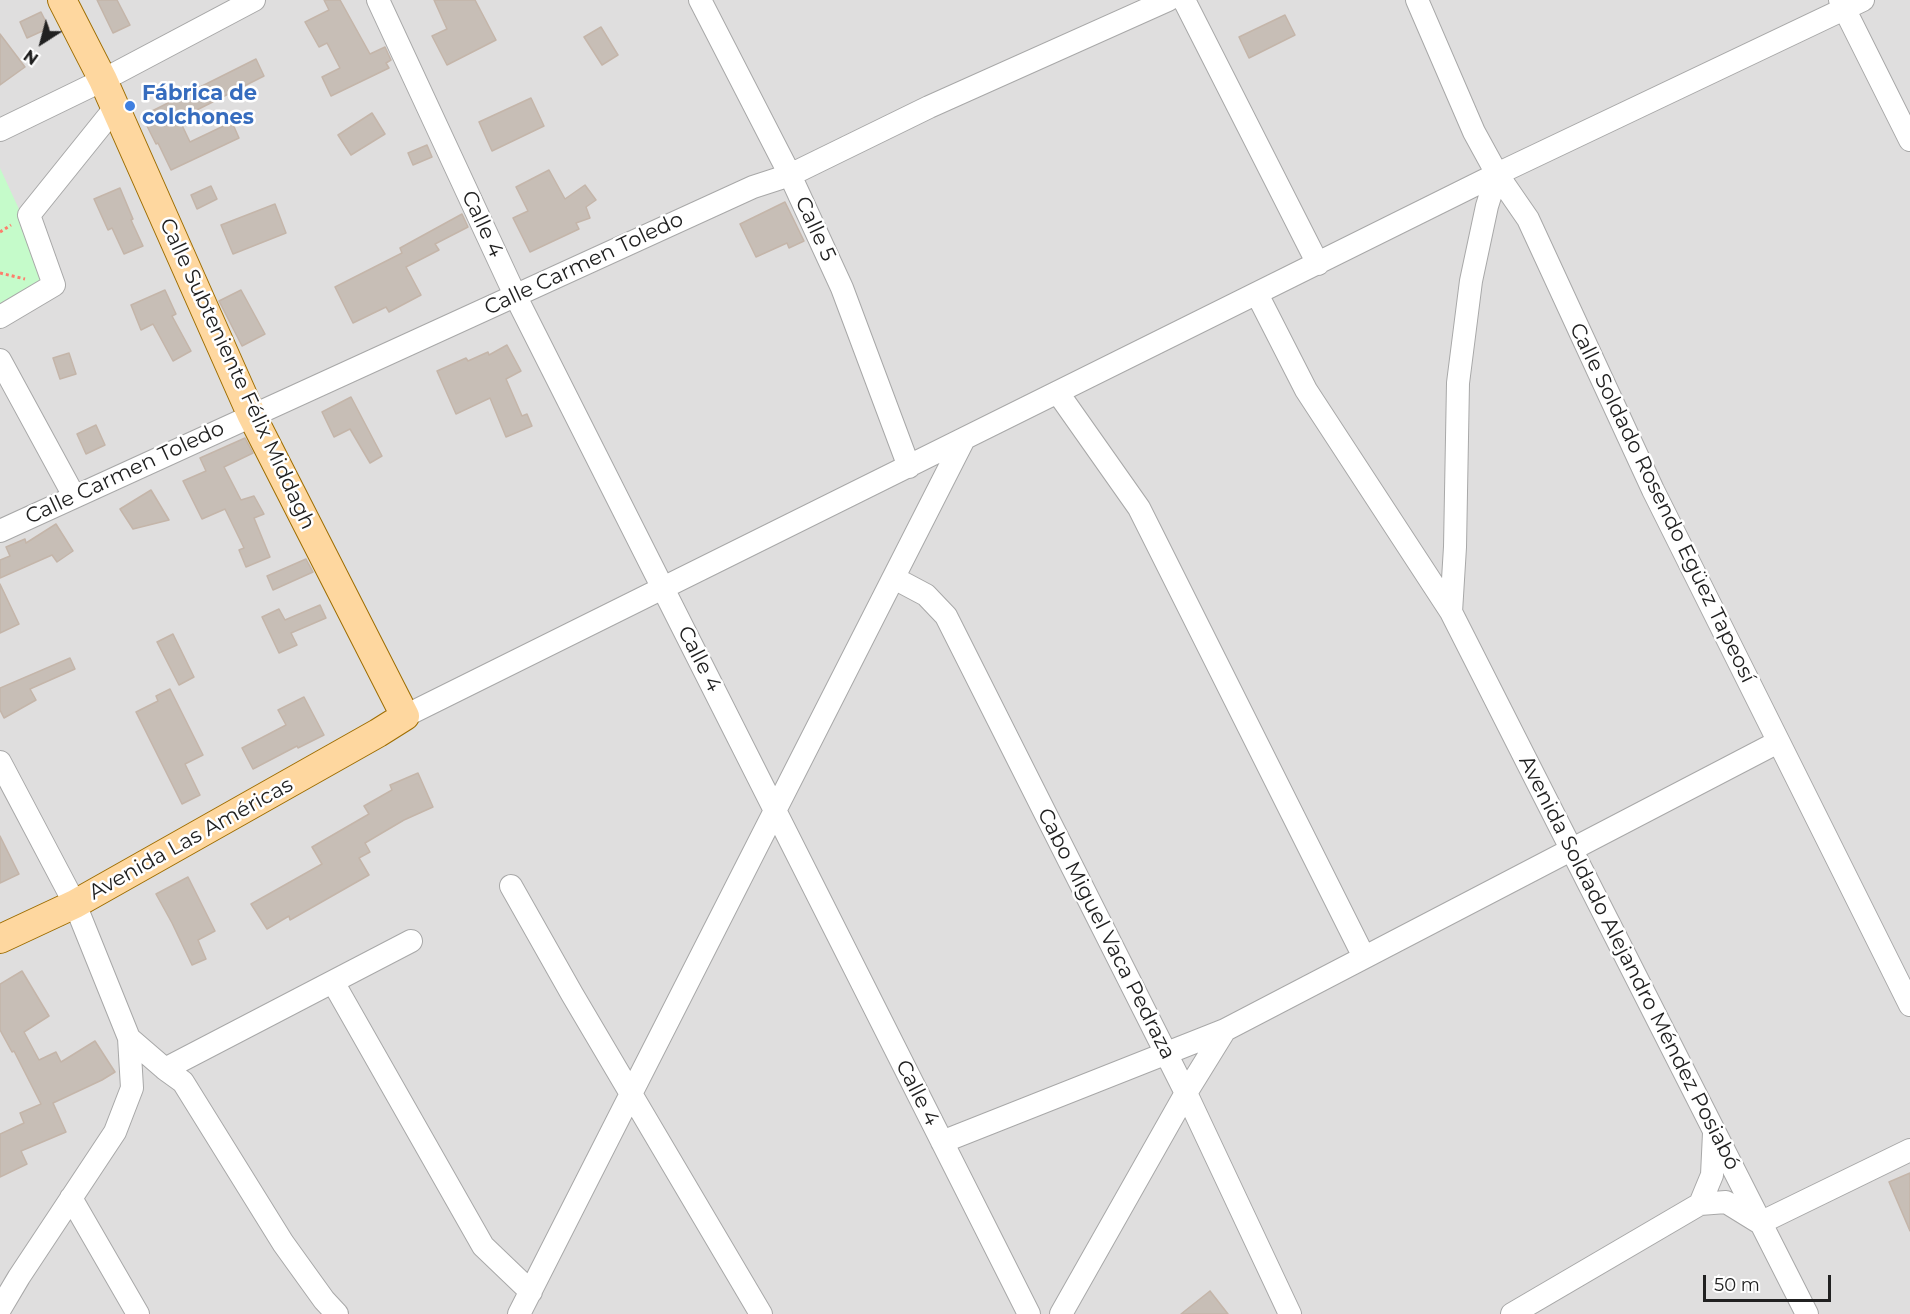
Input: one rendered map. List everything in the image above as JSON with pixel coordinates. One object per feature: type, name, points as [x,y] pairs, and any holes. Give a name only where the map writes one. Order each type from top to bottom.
[{"type":"main road","name":"Calle Subteniente Félix Middagh","points":[[62,0],[103,80],[252,416],[405,716]]},
{"type":"main road","name":"Avenida Las Américas","points":[[0,939],[75,904],[405,716]]},
{"type":"street","points":[[0,130],[103,80],[254,0]]},
{"type":"street","name":"Calle 4","points":[[378,0],[515,295],[1029,1314]]},
{"type":"street","name":"Calle 5","points":[[700,0],[790,175],[842,288],[909,467]]},
{"type":"street","name":"Calle Carmen Toledo","points":[[0,531],[753,187],[790,175],[929,107],[1168,0]]},
{"type":"street","points":[[1184,0],[1318,264]]},
{"type":"street","name":"Calle Soldado Rosendo Egüez Tapeosí","points":[[1417,0],[1474,132],[1497,174],[1528,219],[1653,490],[1910,1005]]},
{"type":"street","points":[[405,716],[1497,174],[1849,3],[1910,140]]},
{"type":"street","points":[[0,317],[54,285],[30,215],[115,108]]},
{"type":"street","points":[[1451,612],[1455,547],[1458,383],[1471,281],[1487,206],[1497,174]]},
{"type":"street","name":"Avenida Soldado Alejandro Méndez Posiabó","points":[[1257,294],[1306,390],[1451,612],[1807,1314]]},
{"type":"street","points":[[0,360],[75,496]]},
{"type":"street","points":[[1058,393],[1139,508],[1364,957]]},
{"type":"street","points":[[519,1314],[964,439]]},
{"type":"street","name":"Cabo Miguel Vaca Pedraza","points":[[894,578],[926,595],[946,616],[1186,1093],[1290,1314]]},
{"type":"street","points":[[942,1142],[1225,1029],[1778,742]]},
{"type":"street","points":[[0,762],[75,904],[129,1038],[132,1088],[115,1132],[0,1309]]},
{"type":"street","points":[[511,886],[761,1314]]},
{"type":"street","points":[[165,1069],[411,941]]},
{"type":"street","points":[[333,982],[483,1246],[531,1292]]},
{"type":"street","points":[[1061,1314],[1186,1093],[1225,1029]]},
{"type":"street","points":[[129,1038],[183,1082],[283,1243],[324,1300],[337,1314]]},
{"type":"street","points":[[1700,1204],[1712,1174],[1714,1132]]},
{"type":"street","points":[[1512,1314],[1541,1306],[1700,1204],[1726,1202],[1760,1223],[1910,1150]]},
{"type":"street","points":[[71,1198],[138,1314]]},
{"type":"shaded area","points":[[0,0],[1910,0],[1910,1314],[0,1314]]},
{"type":"green space","points":[[0,168],[54,285],[0,317]]},
{"type":"building","points":[[97,0],[117,0],[130,25],[113,33]]},
{"type":"building","points":[[324,0],[340,0],[370,54],[385,47],[391,60],[386,63],[389,68],[331,96],[322,77],[340,68],[327,43],[319,47],[305,22],[329,10]]},
{"type":"building","points":[[434,0],[475,0],[496,40],[447,65],[432,36],[447,29]]},
{"type":"building","points":[[41,12],[49,28],[27,38],[20,22]]},
{"type":"building","points":[[1285,15],[1295,35],[1249,58],[1239,37]]},
{"type":"building","points":[[601,27],[618,55],[602,65],[584,37]]},
{"type":"building","points":[[0,34],[25,67],[0,85]]},
{"type":"building","points":[[256,59],[264,76],[179,119],[190,142],[232,122],[239,138],[171,170],[142,116]]},
{"type":"building","points":[[531,98],[544,126],[492,151],[479,122]]},
{"type":"building","points":[[372,113],[385,134],[351,155],[338,135]]},
{"type":"building","points":[[427,145],[432,157],[413,165],[408,153]]},
{"type":"building","points":[[549,170],[565,199],[585,185],[596,200],[586,207],[590,218],[576,223],[579,229],[530,252],[513,218],[528,211],[516,187]]},
{"type":"building","points":[[211,186],[217,199],[197,209],[191,195]]},
{"type":"building","points":[[120,188],[143,246],[124,254],[112,228],[108,230],[94,199]]},
{"type":"building","points":[[785,202],[804,241],[789,248],[787,243],[756,257],[740,224]]},
{"type":"building","points":[[275,204],[286,233],[233,254],[221,225]]},
{"type":"building","points":[[462,214],[468,227],[435,244],[439,250],[406,267],[421,295],[389,312],[386,307],[353,323],[335,287],[402,253],[400,248]]},
{"type":"building","points":[[165,290],[176,314],[172,316],[191,351],[173,361],[153,324],[141,330],[131,305]]},
{"type":"building","points":[[241,290],[265,334],[242,346],[219,301]]},
{"type":"building","points":[[507,345],[521,371],[506,379],[522,416],[527,414],[532,426],[506,437],[490,398],[456,414],[437,371],[466,358],[468,361],[488,352],[489,355]]},
{"type":"building","points":[[69,353],[76,374],[60,379],[53,358]]},
{"type":"building","points":[[351,397],[382,456],[370,463],[350,429],[334,437],[322,412]]},
{"type":"building","points":[[96,425],[105,445],[86,454],[77,434]]},
{"type":"building","points":[[245,438],[253,453],[224,467],[241,500],[254,496],[264,514],[254,518],[270,557],[246,567],[239,550],[244,548],[225,509],[202,519],[183,481],[206,471],[200,458]]},
{"type":"building","points":[[151,490],[169,520],[133,529],[120,509]]},
{"type":"building","points":[[56,524],[73,551],[57,562],[52,555],[0,578],[0,560],[10,556],[6,547],[25,539],[26,543]]},
{"type":"building","points":[[306,559],[313,572],[273,590],[267,576]]},
{"type":"building","points":[[0,584],[19,624],[0,633]]},
{"type":"building","points":[[320,605],[326,618],[291,633],[297,645],[279,653],[262,617],[279,609],[285,620]]},
{"type":"building","points":[[173,634],[194,677],[179,685],[157,642]]},
{"type":"building","points":[[70,658],[75,669],[30,689],[36,700],[4,718],[0,710],[0,688]]},
{"type":"building","points":[[170,689],[203,755],[185,764],[200,795],[182,804],[136,712],[158,701],[156,696]]},
{"type":"building","points":[[304,697],[324,735],[253,769],[242,748],[286,725],[278,710]]},
{"type":"building","points":[[418,773],[433,807],[404,820],[365,843],[370,852],[359,858],[369,875],[290,920],[289,916],[267,929],[251,904],[322,864],[312,847],[369,814],[364,806],[392,790],[390,785]]},
{"type":"building","points":[[0,836],[19,874],[0,883]]},
{"type":"building","points":[[188,877],[215,931],[198,940],[206,959],[192,965],[156,894]]},
{"type":"building","points":[[22,971],[49,1016],[24,1032],[39,1060],[56,1052],[61,1062],[95,1041],[115,1072],[53,1103],[66,1132],[21,1151],[27,1164],[0,1177],[0,1134],[24,1123],[20,1113],[41,1104],[14,1051],[12,1052],[0,1030],[0,984]]},
{"type":"building","points":[[1910,1173],[1910,1231],[1889,1182]]},
{"type":"building","points":[[1210,1291],[1228,1314],[1181,1314]]},
{"type":"place","name":"Fábrica de colchones","points":[[130,106]]}]
